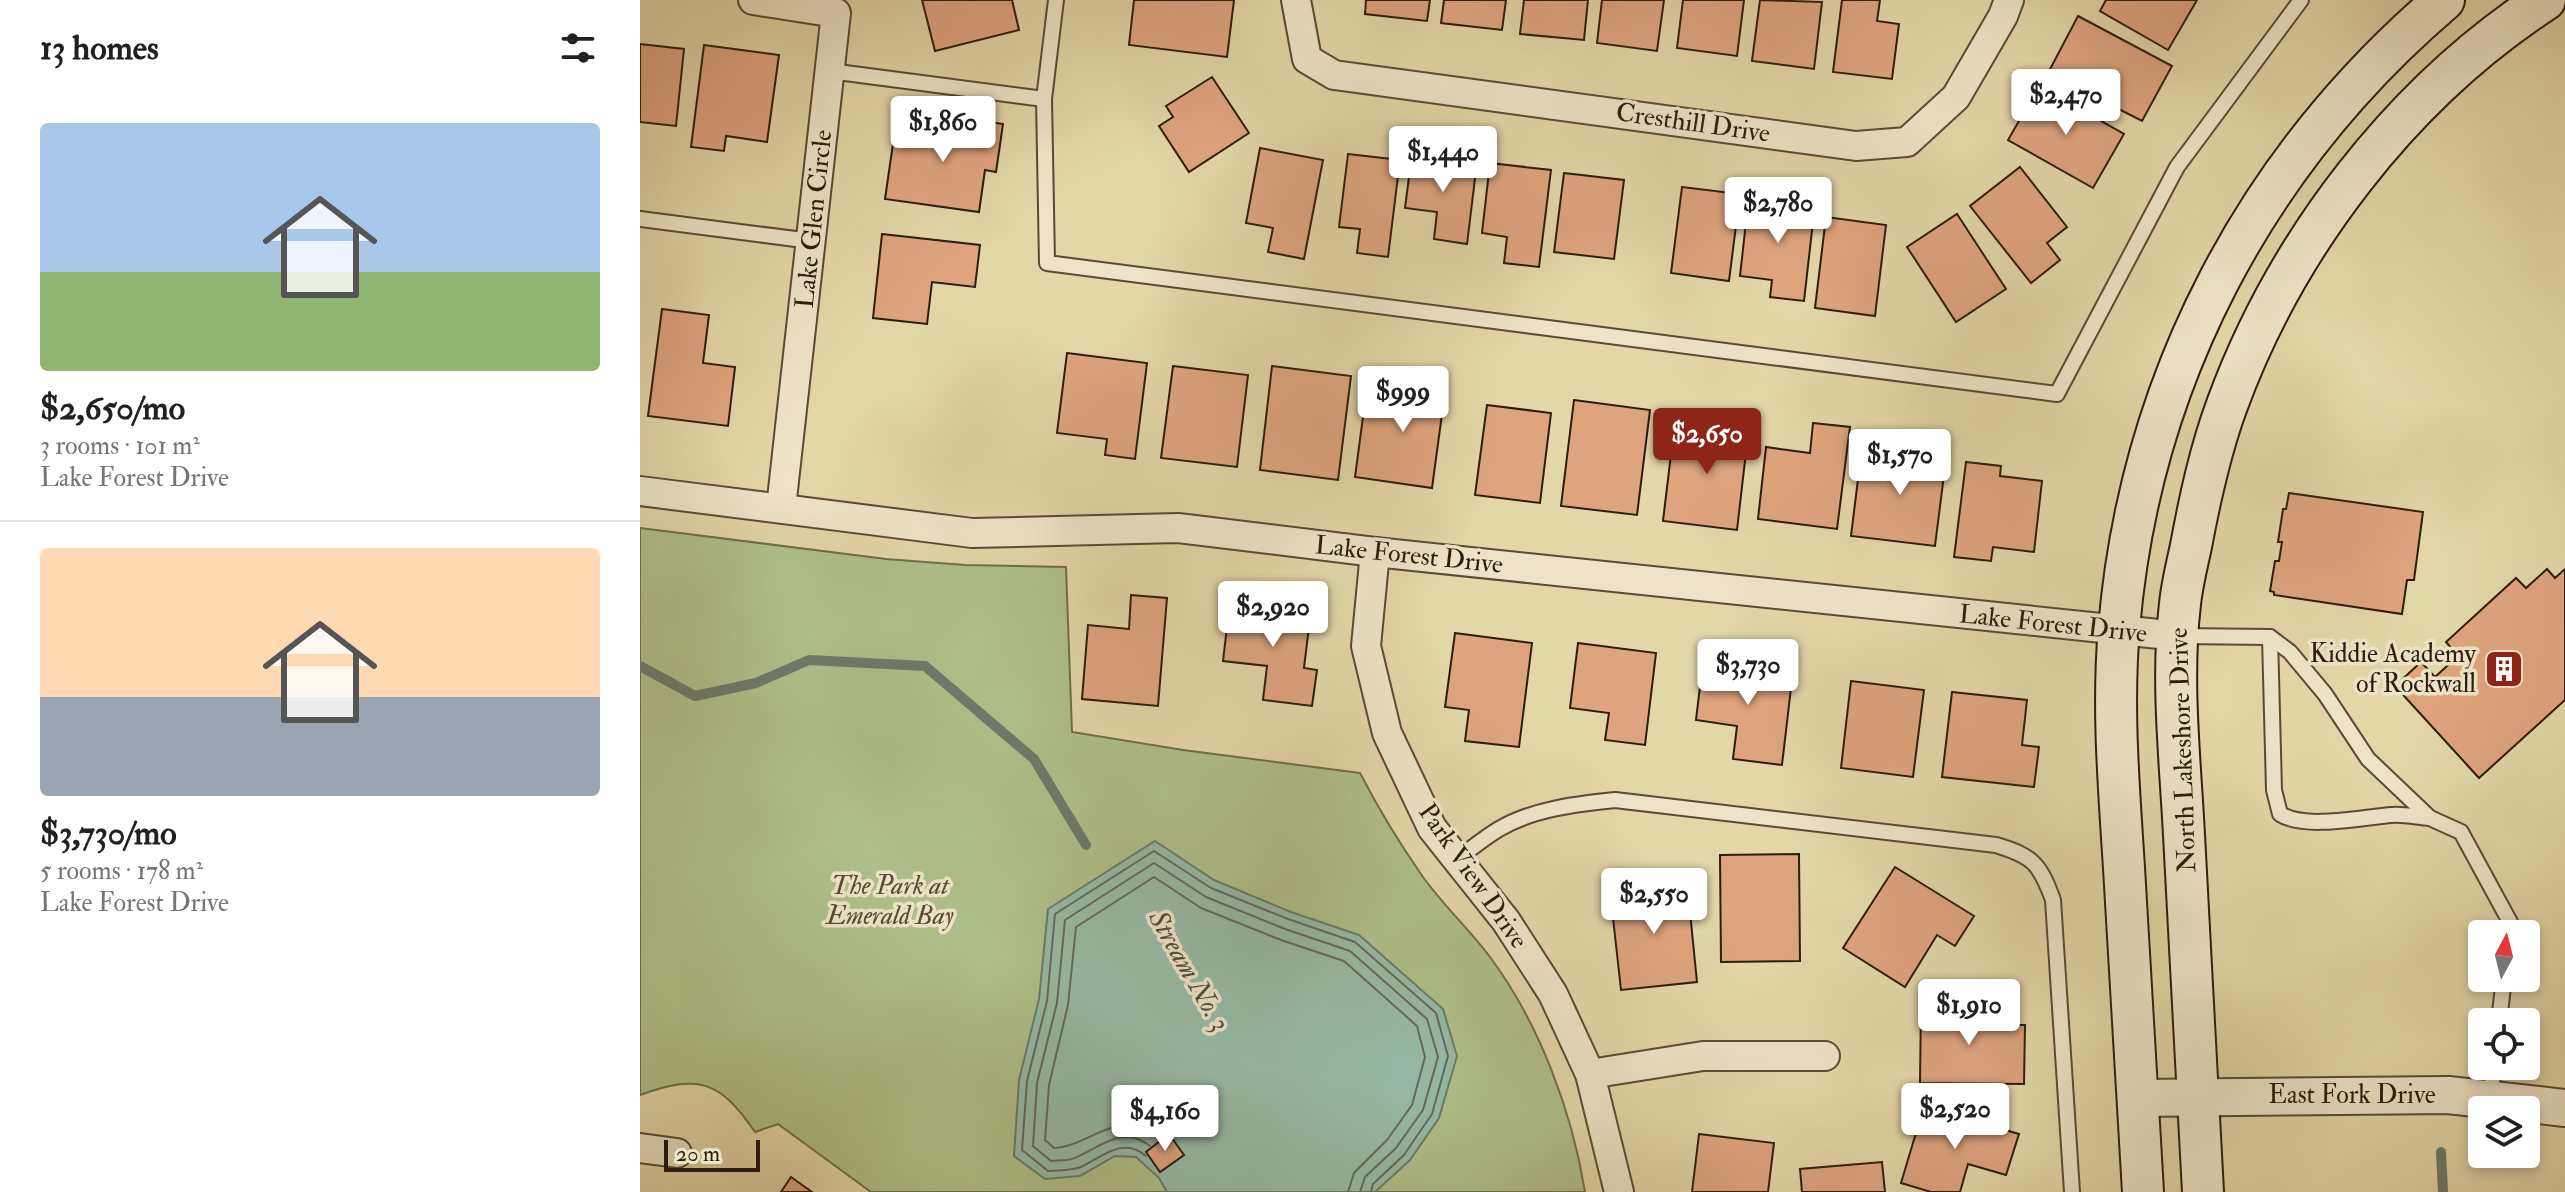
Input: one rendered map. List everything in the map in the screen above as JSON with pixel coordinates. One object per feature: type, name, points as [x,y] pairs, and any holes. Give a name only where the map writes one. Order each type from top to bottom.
[{"type":"main road","points":[[2143,1192],[2117,745],[2119,631],[2131,540],[2158,425],[2185,348],[2205,304],[2248,226],[2296,156],[2342,100],[2444,0]]},
{"type":"main road","name":"North Lakeshore Drive","points":[[2203,1192],[2179,737],[2178,636],[2180,603],[2215,441],[2249,355],[2293,268],[2348,186],[2411,112],[2488,40],[2545,0]]},
{"type":"street","name":"Lake Glen Circle","points":[[753,0],[836,13],[781,508]]},
{"type":"street","name":"Cresthill Drive","points":[[1296,0],[1307,59],[1334,75],[1856,146],[1907,142],[1956,97],[2003,16],[2009,0]]},
{"type":"street","name":"Lake Forest Drive","points":[[640,491],[972,533],[1178,528],[1375,552],[2178,636]]},
{"type":"street","name":"Park View Drive","points":[[1375,552],[1366,646],[1387,733],[1432,828],[1506,921],[1553,994],[1590,1074],[1619,1192]]},
{"type":"street","points":[[1590,1074],[1703,1056],[1825,1056]]},
{"type":"street","name":"East Fork Drive","points":[[2138,1098],[2448,1095],[2492,1083],[2565,1108]]},
{"type":"street","points":[[640,1148],[677,1153]]},
{"type":"lane","points":[[1056,0],[1044,99],[1047,263],[2057,394],[2177,167],[2301,0]]},
{"type":"lane","points":[[830,71],[1044,99]]},
{"type":"lane","points":[[640,219],[811,241]]},
{"type":"lane","points":[[2178,636],[2270,637],[2290,652],[2325,694],[2368,759],[2430,818],[2461,832],[2509,920]]},
{"type":"lane","points":[[2270,637],[2274,790],[2280,814],[2288,819],[2302,820],[2371,819],[2391,815],[2430,818]]},
{"type":"lane","points":[[1457,859],[1500,828],[1541,812],[1574,804],[1615,800],[1996,845],[2022,852],[2044,874],[2053,900],[2072,1192]]},
{"type":"green space","name":"The Park at Emerald Bay","points":[[640,528],[886,559],[965,565],[1066,567],[1072,732],[1360,773],[1423,877],[1490,957],[1524,1010],[1562,1099],[1585,1192],[871,1192],[778,1124],[755,1132],[730,1101],[706,1086],[678,1085],[640,1095]]},
{"type":"water","points":[[1155,841],[1214,880],[1291,912],[1359,935],[1443,1009],[1457,1056],[1439,1118],[1410,1160],[1375,1192],[1167,1192],[1159,1178],[1136,1157],[1115,1156],[1080,1176],[1045,1179],[1014,1156],[1019,1080],[1039,999],[1048,909]]},
{"type":"building","points":[[922,0],[1012,0],[1019,30],[935,51]]},
{"type":"building","points":[[1134,0],[1234,0],[1227,57],[1129,45]]},
{"type":"building","points":[[1366,0],[1430,0],[1427,21],[1365,14]]},
{"type":"building","points":[[1444,0],[1506,0],[1502,30],[1441,23]]},
{"type":"building","points":[[1524,0],[1588,0],[1584,40],[1520,34]]},
{"type":"building","points":[[1602,0],[1664,0],[1657,51],[1597,43]]},
{"type":"building","points":[[1683,0],[1744,0],[1737,56],[1677,48]]},
{"type":"building","points":[[1760,0],[1822,2],[1814,69],[1752,61]]},
{"type":"building","points":[[1842,0],[1880,0],[1877,21],[1899,24],[1892,79],[1833,72]]},
{"type":"building","points":[[2106,0],[2197,0],[2168,50],[2100,11]]},
{"type":"building","points":[[2078,16],[2172,66],[2142,121],[2048,73]]},
{"type":"building","points":[[640,44],[684,49],[676,126],[640,122]]},
{"type":"building","points":[[704,45],[779,55],[767,142],[726,136],[724,151],[691,147]]},
{"type":"building","points":[[1212,77],[1249,133],[1189,172],[1159,126],[1173,117],[1166,106]]},
{"type":"building","points":[[2039,86],[2124,134],[2093,188],[2008,140]]},
{"type":"building","points":[[966,118],[1003,124],[996,172],[985,170],[979,212],[885,199],[896,123],[963,132]]},
{"type":"building","points":[[1260,148],[1323,160],[1304,259],[1268,252],[1273,228],[1246,223]]},
{"type":"building","points":[[1348,154],[1400,160],[1388,257],[1357,253],[1360,229],[1339,227]]},
{"type":"building","points":[[1412,154],[1477,162],[1467,244],[1434,239],[1437,212],[1405,208]]},
{"type":"building","points":[[1490,163],[1551,170],[1539,267],[1504,263],[1507,237],[1482,233]]},
{"type":"building","points":[[2020,167],[2067,227],[2047,243],[2060,260],[2031,283],[1970,206]]},
{"type":"building","points":[[1564,173],[1624,180],[1614,259],[1554,252]]},
{"type":"building","points":[[1682,187],[1740,194],[1729,281],[1671,273]]},
{"type":"building","points":[[1749,195],[1815,204],[1804,301],[1770,297],[1772,280],[1740,276]]},
{"type":"building","points":[[1957,214],[2006,289],[1956,322],[1907,247]]},
{"type":"building","points":[[1826,217],[1886,225],[1875,316],[1815,308]]},
{"type":"building","points":[[882,234],[980,245],[975,287],[932,282],[927,324],[873,318]]},
{"type":"building","points":[[662,309],[709,315],[703,363],[735,367],[728,426],[648,416]]},
{"type":"building","points":[[1067,353],[1147,363],[1135,459],[1105,455],[1107,439],[1057,433]]},
{"type":"building","points":[[1173,366],[1248,375],[1237,467],[1161,458]]},
{"type":"building","points":[[1272,366],[1351,376],[1338,480],[1260,470]]},
{"type":"building","points":[[1410,372],[1447,377],[1432,488],[1355,477],[1366,394],[1406,399]]},
{"type":"building","points":[[1574,400],[1650,410],[1637,515],[1561,506]]},
{"type":"building","points":[[1487,405],[1551,413],[1540,503],[1475,495]]},
{"type":"building","points":[[1712,421],[1749,426],[1737,530],[1663,521],[1674,429],[1711,433]]},
{"type":"building","points":[[1813,423],[1850,427],[1837,529],[1758,519],[1766,447],[1810,453]]},
{"type":"building","points":[[1907,446],[1947,451],[1935,546],[1851,536],[1861,455],[1905,461]]},
{"type":"building","points":[[1966,462],[2001,466],[2000,476],[2042,481],[2034,552],[1993,547],[1991,561],[1954,557]]},
{"type":"building","points":[[2289,493],[2423,512],[2414,580],[2407,580],[2402,614],[2274,595],[2270,591],[2275,561],[2279,561],[2282,542],[2278,542]]},
{"type":"building","name":"Kiddie Academy of Rockwall","points":[[2547,569],[2555,578],[2565,569],[2565,700],[2479,778],[2395,686],[2421,662],[2435,677],[2458,656],[2446,642],[2516,578],[2526,588]]},
{"type":"building","points":[[1131,595],[1167,598],[1158,706],[1082,699],[1088,625],[1129,629]]},
{"type":"building","points":[[1230,601],[1311,610],[1304,668],[1317,670],[1312,706],[1263,700],[1267,666],[1223,661]]},
{"type":"building","points":[[1455,633],[1532,643],[1519,747],[1465,741],[1469,710],[1445,707]]},
{"type":"building","points":[[1578,643],[1656,653],[1645,745],[1605,740],[1609,713],[1570,708]]},
{"type":"building","points":[[1703,661],[1793,671],[1782,765],[1733,759],[1737,726],[1696,720]]},
{"type":"building","points":[[1851,681],[1924,690],[1913,777],[1841,768]]},
{"type":"building","points":[[1952,692],[2027,700],[2022,745],[2039,747],[2034,787],[1942,777]]},
{"type":"building","points":[[1799,854],[1800,961],[1721,962],[1720,855]]},
{"type":"building","points":[[1895,867],[1974,916],[1955,946],[1937,935],[1905,987],[1843,948]]},
{"type":"building","points":[[1687,882],[1697,982],[1621,990],[1610,891]]},
{"type":"building","points":[[1921,1004],[1992,1006],[1992,1025],[2025,1025],[2024,1084],[1920,1083]]},
{"type":"building","points":[[1924,1106],[2019,1134],[2006,1175],[1968,1164],[1960,1192],[1931,1192],[1901,1183]]},
{"type":"building","points":[[1169,1134],[1184,1155],[1160,1172],[1146,1152]]},
{"type":"building","points":[[1699,1134],[1774,1143],[1768,1192],[1692,1192]]},
{"type":"building","points":[[1882,1162],[1885,1192],[1802,1192],[1800,1169]]},
{"type":"building","points":[[791,1177],[812,1192],[781,1192]]},
{"type":"waterway","name":"Stream No. 3","points":[[640,666],[695,696],[756,683],[809,660],[925,666],[1034,759],[1086,845]]},
{"type":"waterway","points":[[2441,1152],[2443,1192]]},
{"type":"place","name":"Kiddie Academy of Rockwall","points":[[2504,669]]}]
